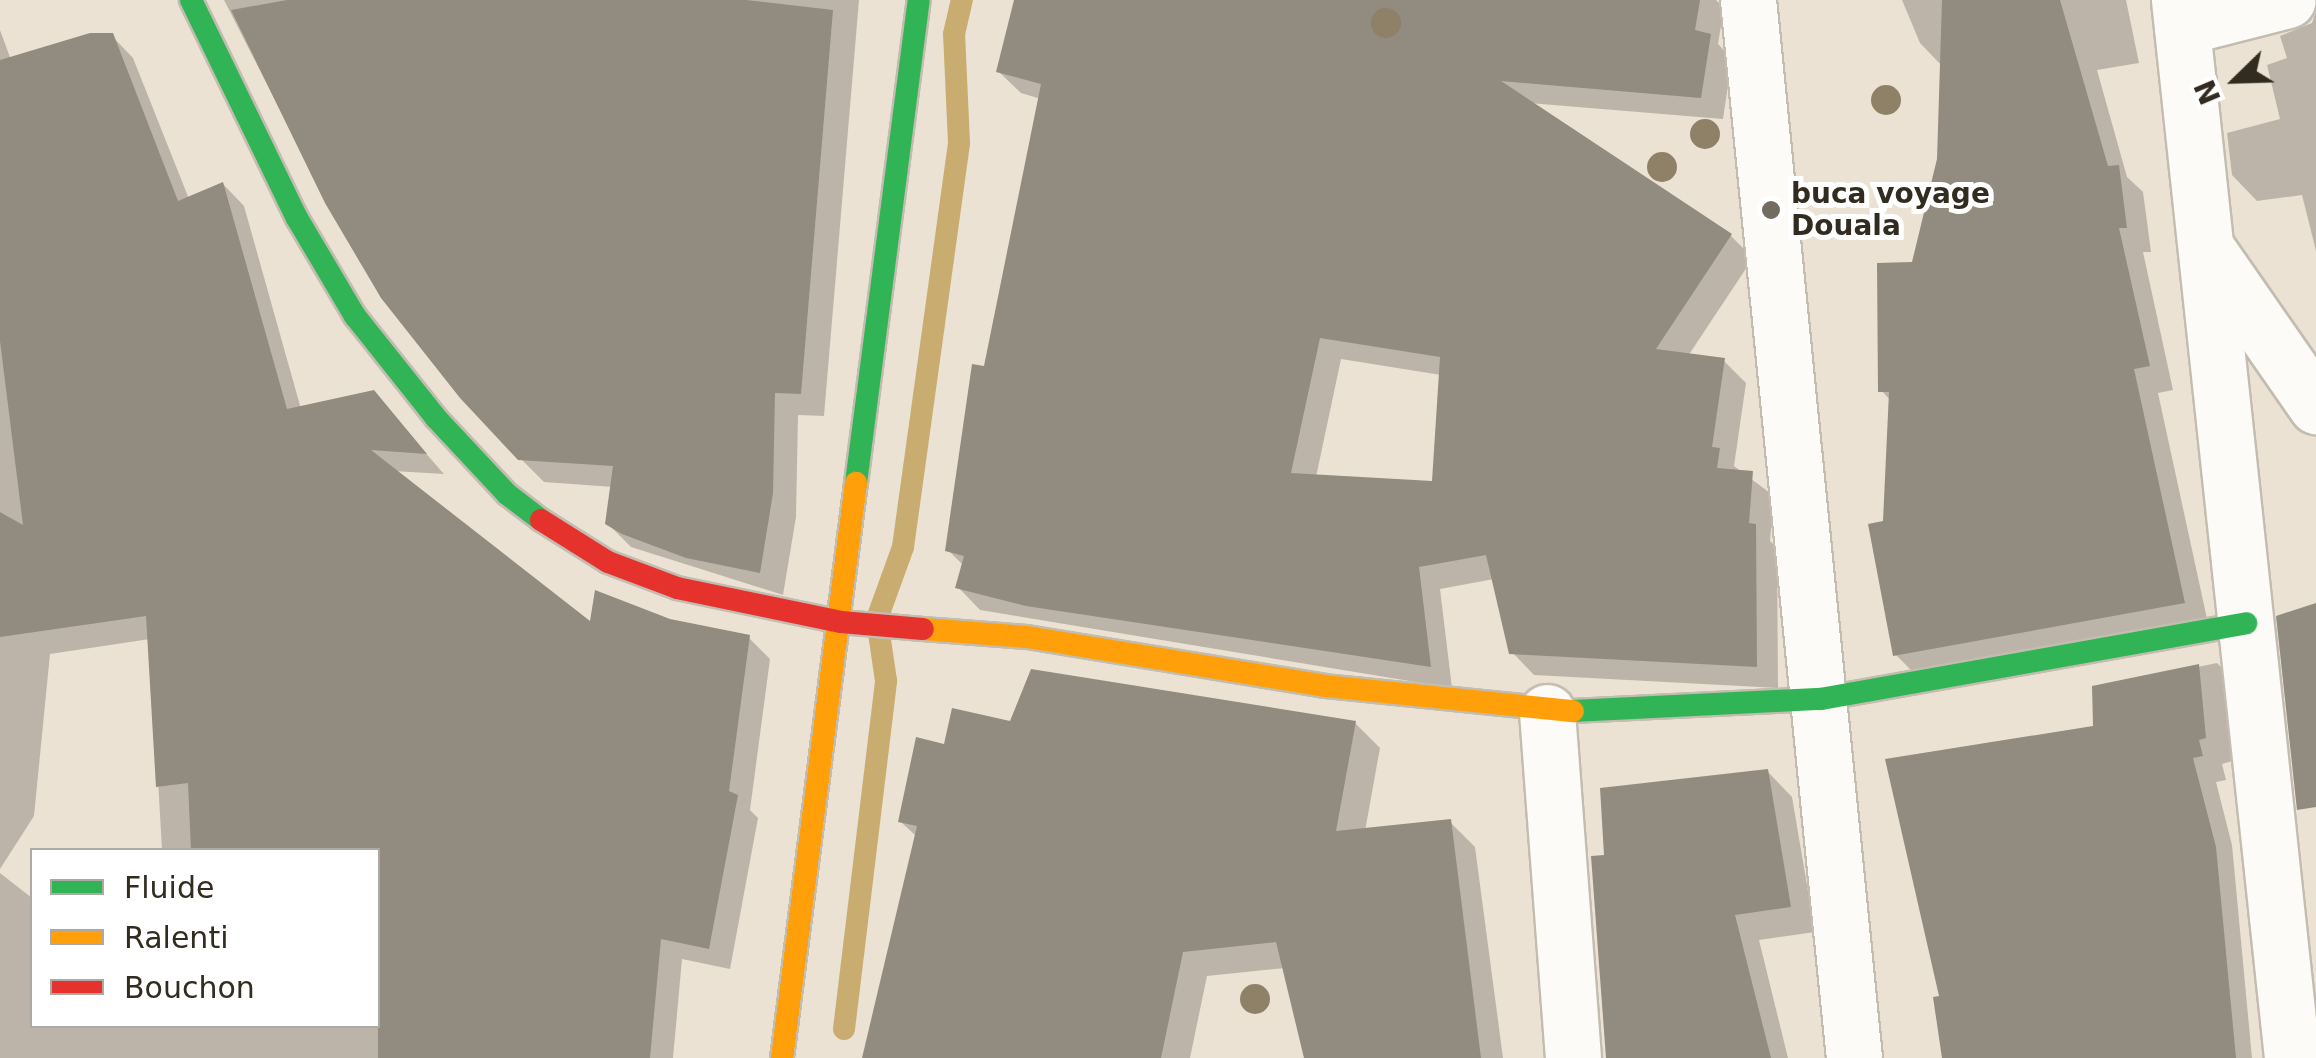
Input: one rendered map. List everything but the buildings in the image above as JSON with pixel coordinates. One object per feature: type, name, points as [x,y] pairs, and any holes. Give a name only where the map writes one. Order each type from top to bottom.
[{"type":"street","points":[[191,0],[297,218],[354,316],[507,494],[608,562],[676,588],[841,622],[1028,637],[1325,686],[1547,712],[1821,699],[2018,669],[2246,623]]},
{"type":"street","points":[[782,1058],[918,0]]},
{"type":"street","points":[[1748,0],[1772,278],[1821,699],[1854,1058]]},
{"type":"street","points":[[2288,0],[2181,14],[2292,1058]]},
{"type":"street","points":[[2205,246],[2316,406]]},
{"type":"street","points":[[1547,712],[1573,1058]]},
{"type":"waterway","points":[[844,1029],[886,681],[877,619],[903,547],[959,143],[954,34],[962,0]]},
{"type":"traffic: fast","points":[[191,0],[297,218],[355,316],[436,418],[507,494],[541,520]]},
{"type":"traffic: fast","points":[[856,483],[919,0]]},
{"type":"traffic: fast","points":[[1573,711],[1821,699],[2246,623]]},
{"type":"traffic: slow","points":[[782,1058],[856,483]]},
{"type":"traffic: slow","points":[[923,629],[1027,637],[1325,686],[1573,711]]},
{"type":"traffic: jam","points":[[541,520],[608,562],[677,588],[841,622],[923,629]]},
{"type":"place","name":"buca voyage Douala","points":[[1771,210]]}]
